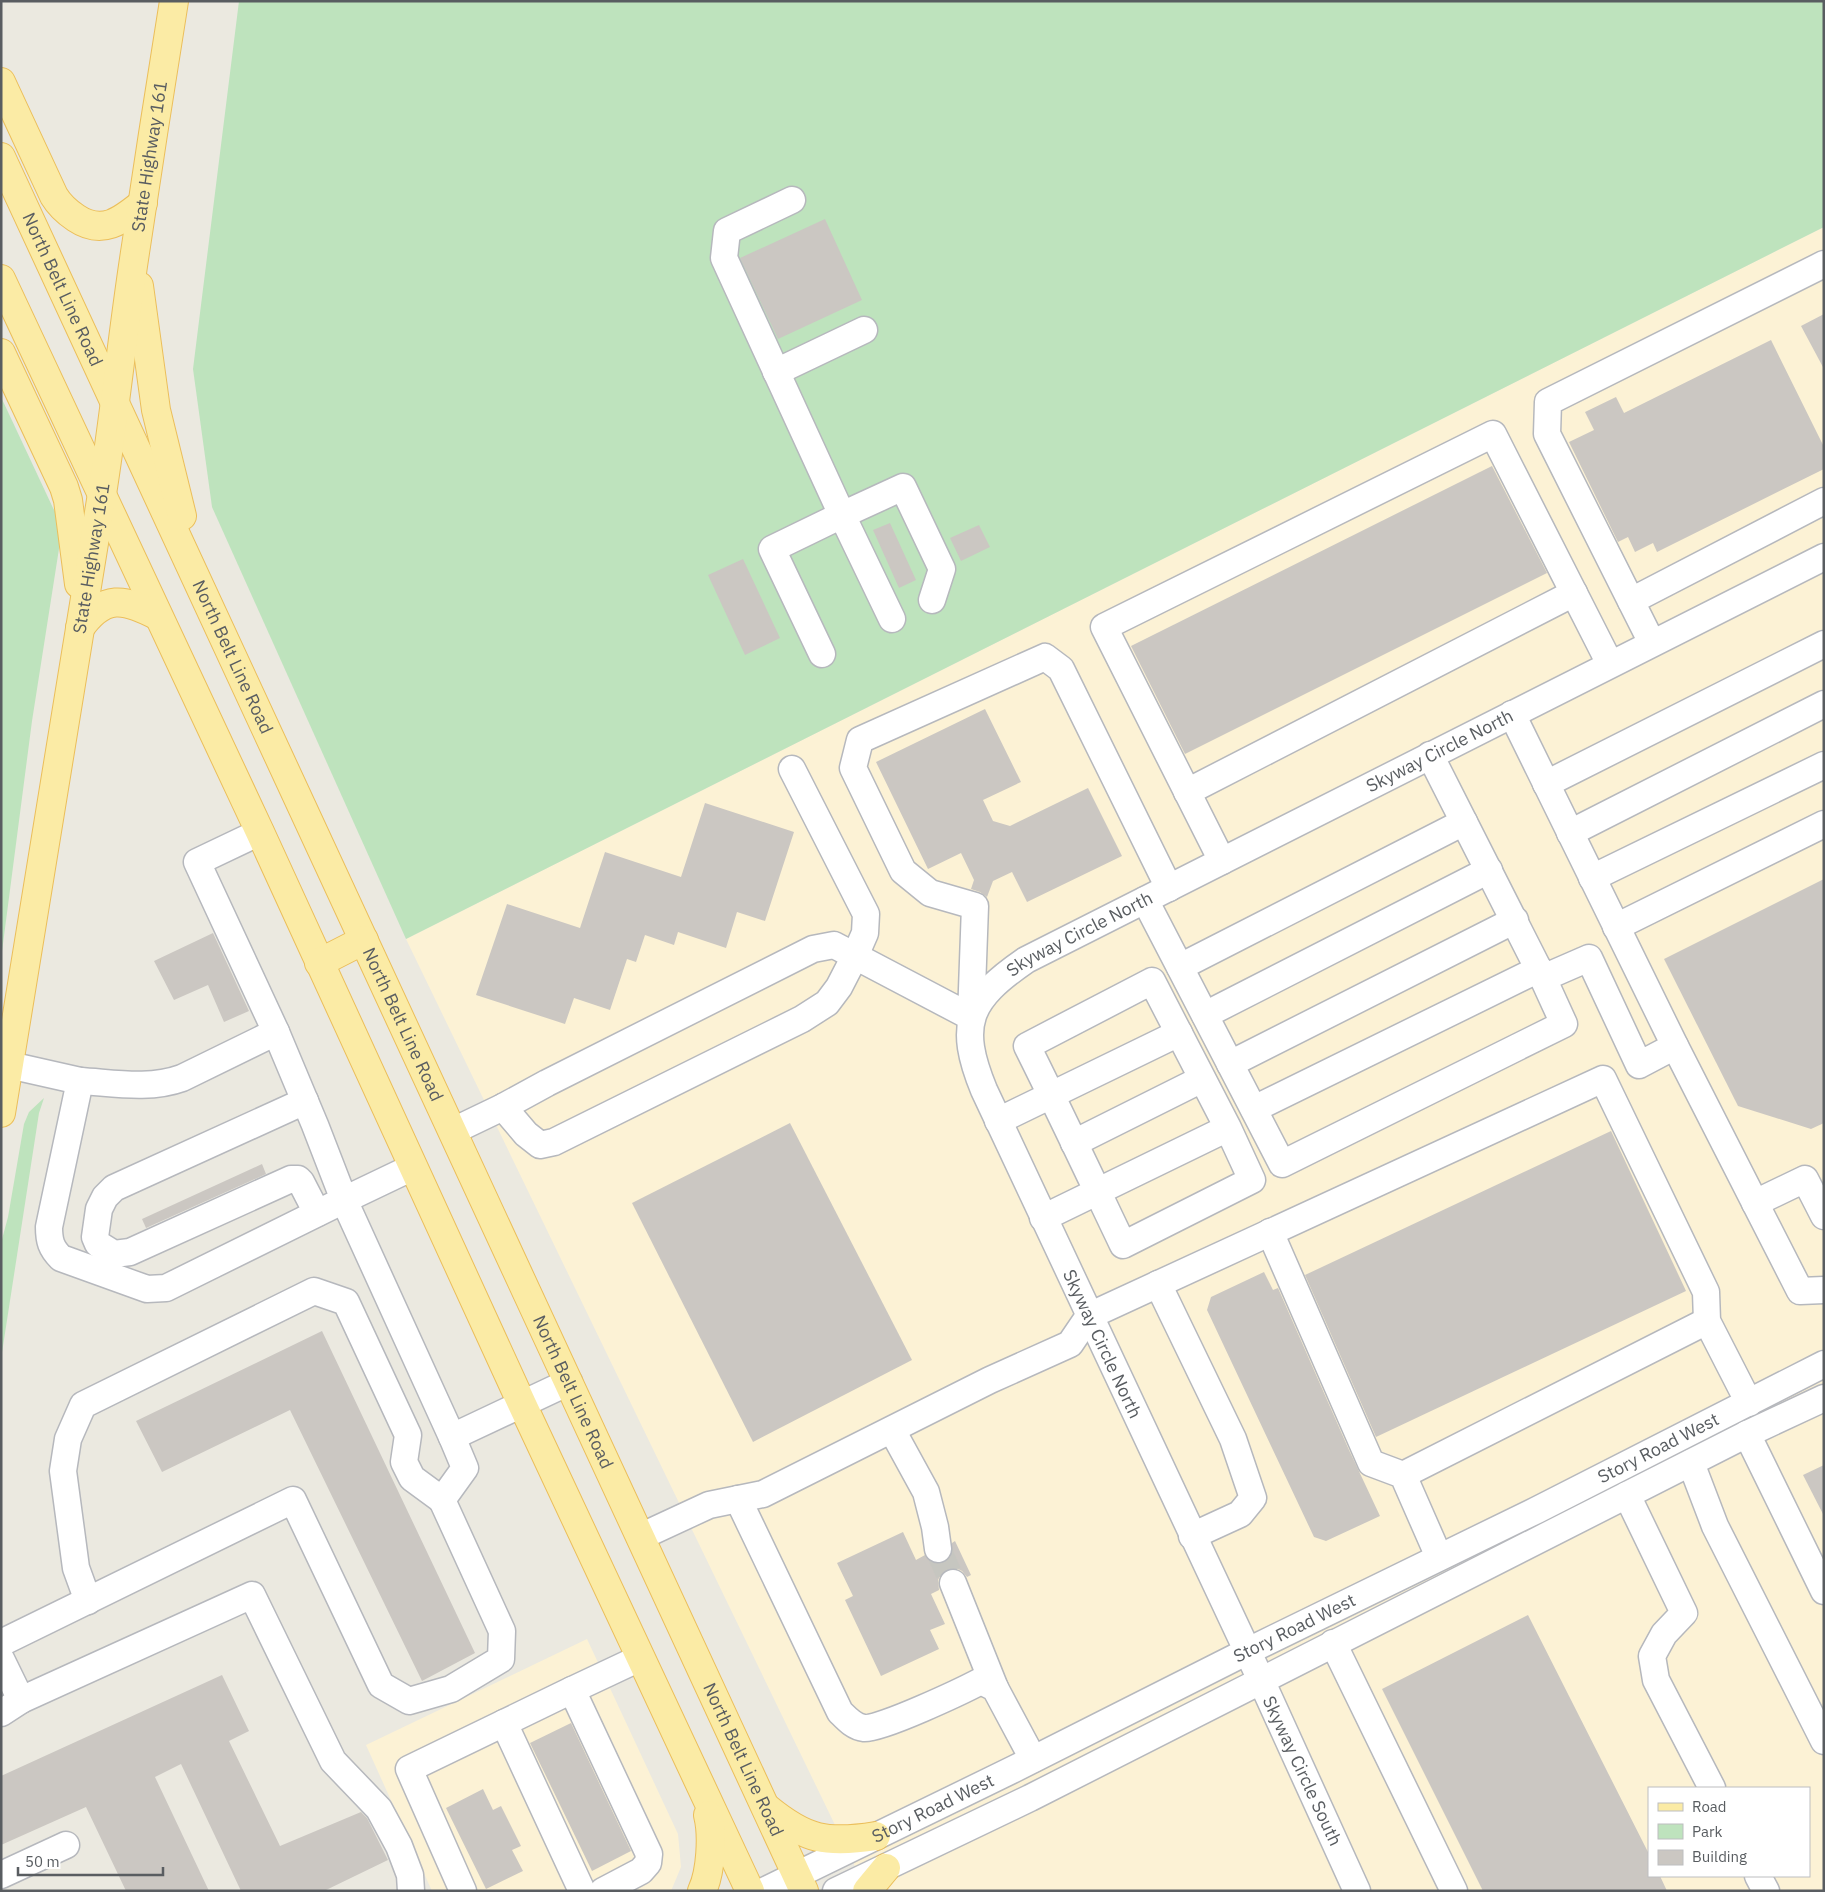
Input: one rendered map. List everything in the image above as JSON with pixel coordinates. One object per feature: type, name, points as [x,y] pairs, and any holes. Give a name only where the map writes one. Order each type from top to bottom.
[{"type":"main road","name":"State Highway 161","points":[[1,1113],[102,494],[116,403],[120,358],[136,245],[174,1]]},
{"type":"main road","points":[[1,82],[54,196],[60,206],[68,213],[86,224],[96,226],[109,225],[119,221],[143,203]]},
{"type":"main road","name":"North Belt Line Road","points":[[1,158],[801,1883]]},
{"type":"main road","points":[[136,245],[139,288],[156,410],[198,581]]},
{"type":"main road","points":[[1,279],[260,832],[522,1404],[750,1891]]},
{"type":"main road","points":[[1,352],[64,487],[68,500],[81,619],[96,609],[116,602],[138,604],[158,616]]},
{"type":"main road","points":[[319,963],[364,940]]},
{"type":"main road","points":[[699,1782],[710,1822],[710,1856],[702,1891]]},
{"type":"main road","points":[[767,1808],[785,1823],[816,1837],[848,1841],[876,1836]]},
{"type":"main road","points":[[867,1891],[886,1868]]},
{"type":"street","points":[[792,200],[727,232],[724,258],[892,619]]},
{"type":"street","points":[[1652,643],[1547,434],[1548,402],[1824,264]]},
{"type":"street","points":[[776,372],[864,330]]},
{"type":"street","points":[[1222,861],[1104,627],[1493,434],[1610,664]]},
{"type":"street","points":[[822,654],[772,549],[903,487],[942,569],[932,600]]},
{"type":"street","points":[[1631,601],[1824,501]]},
{"type":"street","name":"Skyway Circle North","points":[[1246,1652],[998,1121],[973,1063],[969,1039],[971,1017],[984,996],[1003,976],[1026,960],[1824,557]]},
{"type":"street","points":[[1187,792],[1574,593]]},
{"type":"street","points":[[1546,784],[1824,644]]},
{"type":"street","points":[[453,1130],[503,1107],[813,949],[834,945],[971,1017],[974,906],[930,893],[903,871],[853,768],[860,740],[1045,657],[1061,669],[1169,888]]},
{"type":"street","points":[[1570,832],[1824,704]]},
{"type":"street","points":[[1512,714],[1675,1046],[1800,1291],[1824,1290]]},
{"type":"street","points":[[1145,900],[1282,1164],[1564,1024],[1515,920],[1430,755]]},
{"type":"street","points":[[1592,878],[1824,765]]},
{"type":"street","points":[[503,1107],[526,1134],[540,1145],[554,1142],[810,1014],[827,1003],[839,987],[855,956],[864,933],[866,914],[792,769]]},
{"type":"street","points":[[1180,967],[1464,822]]},
{"type":"street","points":[[1616,927],[1824,824]]},
{"type":"street","points":[[260,832],[197,862],[276,1032],[344,1200],[465,1468],[442,1500]]},
{"type":"street","points":[[1205,1015],[1489,870]]},
{"type":"street","points":[[1230,1064],[1515,920]]},
{"type":"street","points":[[1254,1109],[1541,974],[1588,958],[1639,1065],[1675,1046]]},
{"type":"street","points":[[1152,981],[1179,1033],[1228,1128],[1252,1180],[1123,1245],[1027,1046],[1152,981]]},
{"type":"street","points":[[9,1065],[80,1081],[154,1085],[182,1078],[276,1032]]},
{"type":"street","points":[[998,1121],[1179,1033]]},
{"type":"street","points":[[1074,1143],[1202,1079]]},
{"type":"street","points":[[640,1537],[709,1506],[763,1494],[990,1380],[1070,1344],[1088,1316],[1603,1079],[1706,1292],[1707,1321],[1749,1403]]},
{"type":"street","points":[[80,1081],[50,1227],[49,1241],[53,1250],[61,1258],[147,1289],[166,1288],[413,1166]]},
{"type":"street","points":[[305,1101],[114,1188],[105,1197],[99,1209],[95,1237],[98,1244],[114,1254],[130,1252],[291,1179],[298,1179],[301,1182],[317,1213]]},
{"type":"street","points":[[1043,1218],[1228,1128]]},
{"type":"street","points":[[1756,1203],[1814,1175],[1824,1216]]},
{"type":"street","points":[[1270,1232],[1372,1463],[1404,1475],[1439,1557]]},
{"type":"street","points":[[130,1252],[147,1289]]},
{"type":"street","points":[[1158,1284],[1233,1438],[1253,1498],[1240,1514],[1192,1536]]},
{"type":"street","points":[[1,1643],[293,1500],[381,1686],[409,1702],[451,1689],[501,1659],[502,1631],[442,1500],[412,1478],[404,1462],[408,1435],[346,1302],[314,1291],[82,1405],[68,1439],[63,1471],[76,1568],[88,1600]]},
{"type":"street","points":[[1404,1475],[1707,1321]]},
{"type":"street","name":"Story Road West","points":[[764,1891],[801,1883],[876,1836],[1824,1364]]},
{"type":"street","points":[[452,1437],[569,1382]]},
{"type":"street","name":"Story Road West","points":[[836,1891],[1039,1794],[1747,1434],[1824,1398]]},
{"type":"street","points":[[892,1430],[926,1492],[935,1527],[938,1549]]},
{"type":"street","points":[[1747,1434],[1824,1591]]},
{"type":"street","points":[[1690,1463],[1715,1526],[1824,1741]]},
{"type":"street","points":[[1627,1495],[1684,1613],[1664,1634],[1652,1656],[1656,1680],[1711,1787]]},
{"type":"street","points":[[738,1499],[840,1712],[852,1724],[865,1729],[886,1723],[964,1690],[981,1680],[996,1688]]},
{"type":"street","points":[[953,1583],[996,1688],[1032,1759]]},
{"type":"street","points":[[1,1659],[11,1707],[252,1596],[333,1761],[379,1809],[399,1846],[410,1875],[411,1891]]},
{"type":"street","points":[[1333,1644],[1454,1891]]},
{"type":"street","name":"Skyway Circle South","points":[[1246,1652],[1357,1891]]},
{"type":"street","points":[[463,1891],[409,1769],[640,1658]]},
{"type":"street","points":[[572,1690],[649,1854],[648,1863],[641,1871],[603,1891]]},
{"type":"street","points":[[504,1723],[582,1891]]},
{"type":"street","points":[[1,1875],[66,1845]]},
{"type":"street","points":[[1759,1877],[1766,1891]]},
{"type":"shaded area","points":[[1824,227],[1824,1891],[867,1891],[406,939]]},
{"type":"shaded area","points":[[587,1639],[678,1834],[681,1867],[671,1891],[432,1891],[366,1745]]},
{"type":"green space","points":[[239,1],[1824,1],[1824,227],[406,939],[212,507],[193,369]]},
{"type":"green space","points":[[1,397],[61,522],[61,536],[32,721],[1,959]]},
{"type":"green space","points":[[44,1098],[39,1113],[1,1359],[1,1243],[8,1217],[24,1124],[29,1112]]},
{"type":"building","points":[[825,219],[862,300],[778,339],[740,258]]},
{"type":"building","points":[[1824,314],[1824,369],[1801,326]]},
{"type":"building","points":[[1771,340],[1824,447],[1824,469],[1657,552],[1653,543],[1635,552],[1628,537],[1618,542],[1569,442],[1594,430],[1585,412],[1616,397],[1624,413]]},
{"type":"building","points":[[1492,466],[1547,573],[1185,754],[1131,646]]},
{"type":"building","points":[[890,523],[916,580],[899,588],[873,530]]},
{"type":"building","points":[[979,525],[990,547],[961,561],[950,538]]},
{"type":"building","points":[[743,559],[780,638],[745,655],[708,575]]},
{"type":"building","points":[[985,709],[1021,782],[983,800],[993,821],[1010,826],[1088,788],[1122,856],[1027,902],[1012,872],[993,881],[987,897],[971,889],[974,880],[961,853],[928,869],[876,762]]},
{"type":"building","points":[[705,803],[794,832],[765,921],[737,912],[726,948],[678,932],[674,945],[645,935],[636,962],[627,959],[610,1010],[574,998],[565,1024],[476,995],[507,904],[580,928],[605,852],[681,877]]},
{"type":"building","points":[[1824,879],[1824,1123],[1811,1129],[1738,1106],[1664,959]]},
{"type":"building","points":[[213,933],[249,1011],[224,1022],[208,985],[174,1000],[154,961]]},
{"type":"building","points":[[790,1123],[912,1360],[753,1442],[632,1203]]},
{"type":"building","points":[[1611,1131],[1686,1291],[1376,1437],[1305,1275]]},
{"type":"building","points":[[262,1164],[266,1174],[146,1228],[142,1219]]},
{"type":"building","points":[[1264,1272],[1273,1290],[1278,1288],[1380,1516],[1326,1541],[1314,1537],[1207,1310],[1211,1297]]},
{"type":"building","points":[[322,1331],[475,1653],[422,1681],[290,1410],[162,1472],[136,1421]]},
{"type":"building","points":[[1824,1465],[1824,1516],[1803,1475]]},
{"type":"building","points":[[903,1532],[916,1560],[925,1555],[933,1563],[940,1564],[948,1561],[952,1554],[952,1543],[955,1541],[971,1575],[967,1577],[956,1568],[947,1569],[938,1580],[939,1590],[931,1594],[945,1624],[930,1630],[939,1649],[881,1676],[845,1600],[853,1596],[837,1563]]},
{"type":"building","points":[[1528,1615],[1648,1852],[1648,1877],[1660,1877],[1667,1891],[1483,1891],[1382,1689]]},
{"type":"building","points":[[222,1675],[249,1731],[229,1741],[280,1846],[361,1812],[367,1818],[388,1860],[324,1891],[241,1891],[181,1764],[155,1777],[209,1891],[126,1891],[86,1807],[1,1845],[1,1776]]},
{"type":"building","points":[[571,1723],[631,1851],[592,1871],[530,1743]]},
{"type":"building","points":[[483,1789],[493,1810],[501,1806],[521,1846],[512,1850],[523,1871],[486,1889],[446,1808]]},
{"type":"tunnel","points":[[938,1549],[953,1583]]}]
